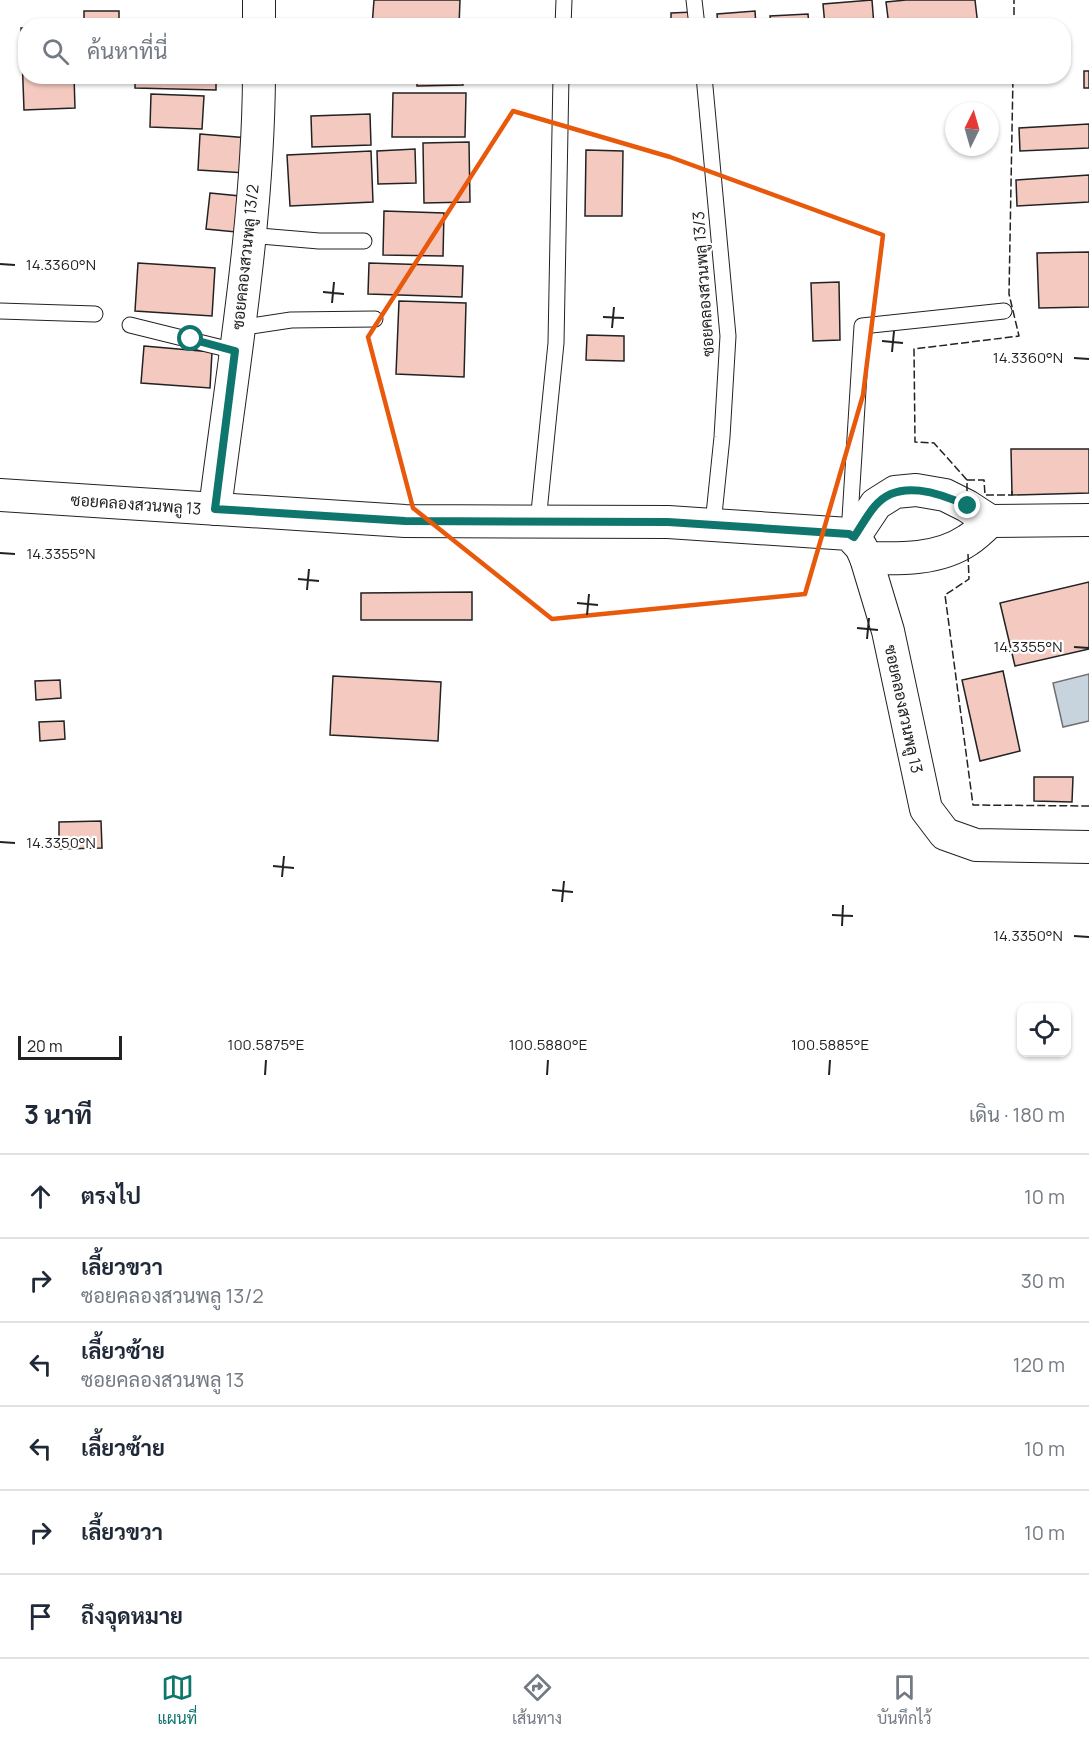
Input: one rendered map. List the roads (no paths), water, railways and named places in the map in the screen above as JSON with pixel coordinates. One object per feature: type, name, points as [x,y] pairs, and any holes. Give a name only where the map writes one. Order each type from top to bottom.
[{"type":"street","points":[[259,0],[259,18]]},
{"type":"street","name":"ซอยคลองสวนพลู 13/2","points":[[215,509],[249,235],[259,84]]},
{"type":"street","points":[[990,522],[968,540],[947,551],[904,559],[856,543],[876,504],[895,492],[916,490],[945,495],[968,506],[990,522],[1089,520]]},
{"type":"street","name":"ซอยคลองสวนพลู 13","points":[[0,495],[405,521],[713,524],[856,543],[888,631],[926,809],[945,834],[976,845],[1089,847]]},
{"type":"lane","points":[[563,18],[564,0]]},
{"type":"lane","points":[[694,0],[696,18]]},
{"type":"lane","points":[[538,522],[556,342],[561,84]]},
{"type":"lane","name":"ซอยคลองสวนพลู 13/3","points":[[705,84],[728,336],[722,437],[713,524]]},
{"type":"lane","points":[[249,235],[319,241],[364,241]]},
{"type":"lane","points":[[0,311],[95,314]]},
{"type":"lane","points":[[856,543],[862,326],[1004,311]]},
{"type":"lane","points":[[130,325],[236,340],[291,320],[375,318]]}]
